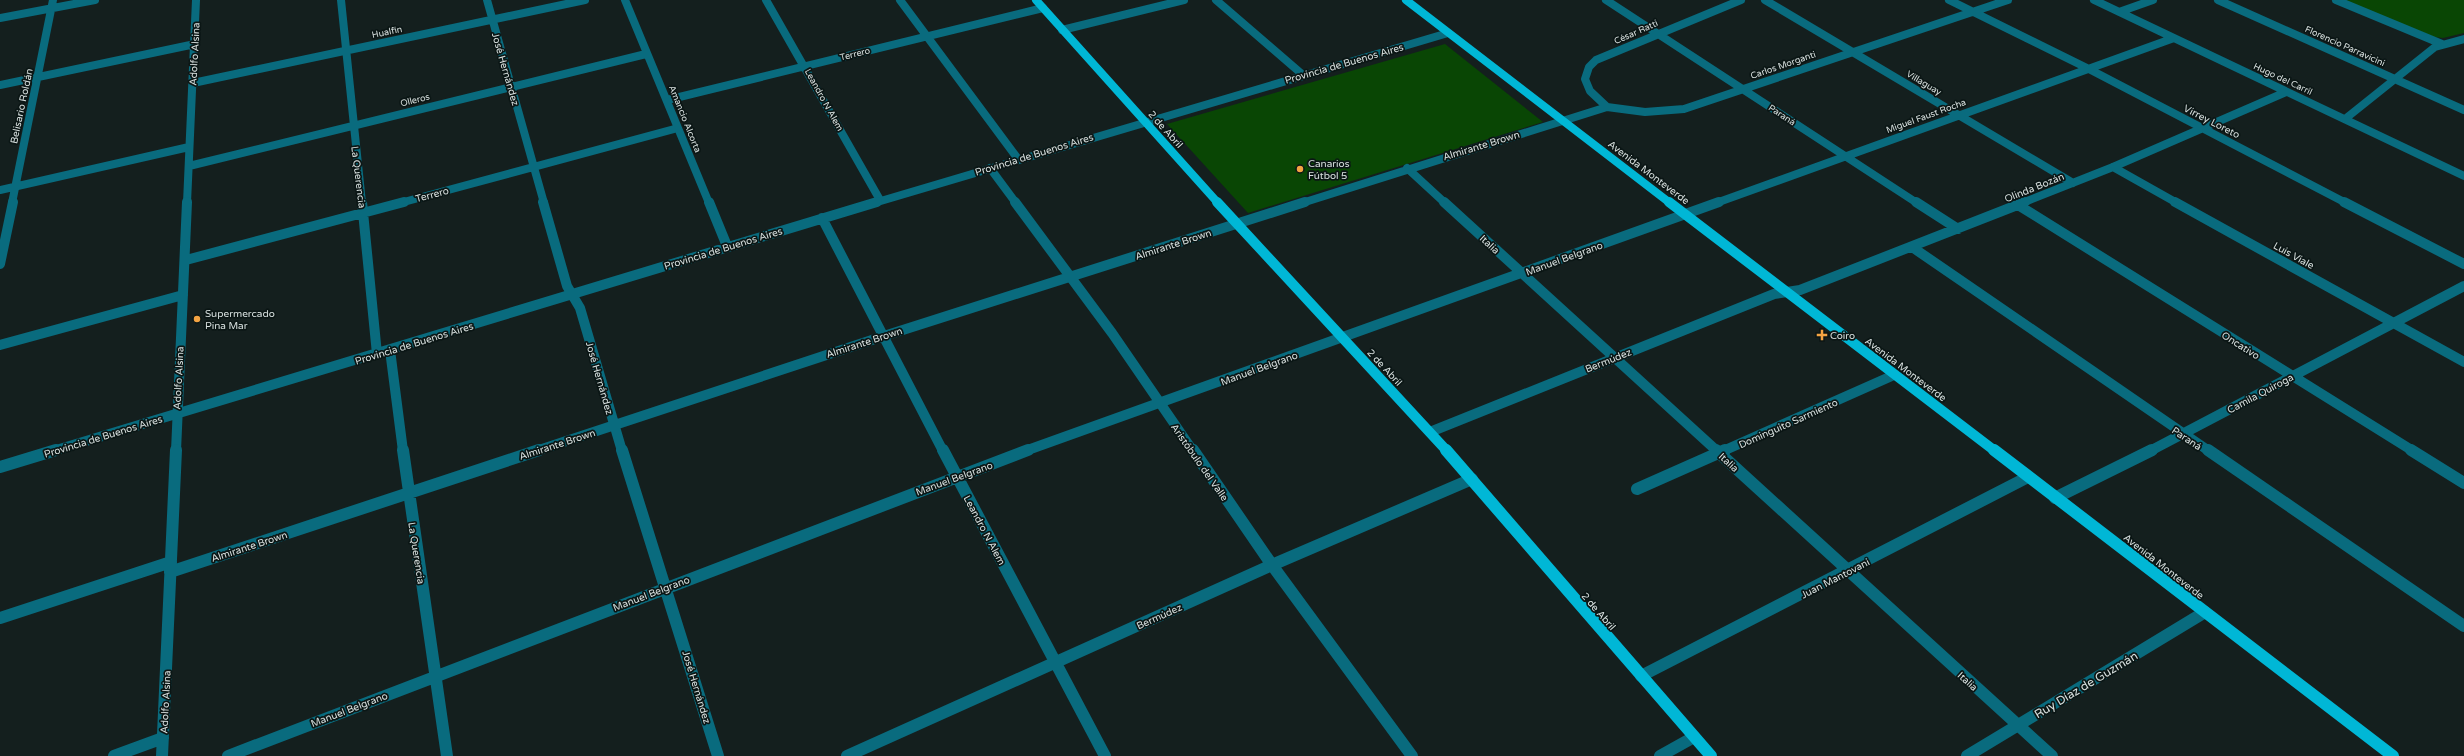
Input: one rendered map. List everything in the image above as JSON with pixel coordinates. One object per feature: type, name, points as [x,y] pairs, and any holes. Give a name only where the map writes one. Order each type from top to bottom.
[{"type":"main road","name":"Avenida Monteverde","points":[[1406,0],[1560,120],[1686,214],[1787,293],[2393,756]]},
{"type":"main road","name":"2 de Abril","points":[[1039,4],[1236,223],[1430,432],[1711,756]]},
{"type":"street","points":[[0,18],[53,4],[95,0]]},
{"type":"street","name":"Adolfo Alsina","points":[[162,756],[171,567],[176,415],[186,260],[189,147],[196,0]]},
{"type":"street","name":"La Querencia","points":[[341,0],[352,126],[364,212],[377,354]]},
{"type":"street","name":"José Hernández","points":[[487,0],[571,295],[580,308],[614,425],[667,588],[718,756]]},
{"type":"street","name":"Hualfin","points":[[193,83],[585,0]]},
{"type":"street","name":"Amancio Alcorta","points":[[625,0],[646,54],[667,100],[727,246]]},
{"type":"street","name":"Leandro N Alem","points":[[766,0],[880,200]]},
{"type":"street","points":[[900,0],[1018,159]]},
{"type":"street","points":[[1062,30],[1184,0]]},
{"type":"street","points":[[1216,0],[1302,75]]},
{"type":"street","name":"Paraná","points":[[1606,0],[1656,34],[1846,155],[1958,229]]},
{"type":"street","name":"César Ratti","points":[[1607,107],[1593,96],[1585,84],[1584,74],[1588,66],[1596,60],[1656,34],[1742,0]]},
{"type":"street","name":"Villaguay","points":[[1765,0],[2073,183]]},
{"type":"street","name":"Virrey Loreto","points":[[1949,0],[2087,68],[2464,264]]},
{"type":"street","name":"Carlos Morganti","points":[[1560,120],[1607,107],[1645,112],[1666,112],[1684,109],[2008,0]]},
{"type":"street","name":"Hugo del Carril","points":[[2094,0],[2464,176]]},
{"type":"street","points":[[2119,12],[2153,0]]},
{"type":"street","name":"Florencio Parravicini","points":[[2218,0],[2464,110]]},
{"type":"street","points":[[2336,0],[2442,44]]},
{"type":"street","name":"Belisario Roldán","points":[[0,264],[14,187],[53,4]]},
{"type":"street","name":"Terrero","points":[[667,100],[926,36],[1039,4]]},
{"type":"street","name":"Provincia de Buenos Aires","points":[[0,467],[176,415],[880,200],[1448,33]]},
{"type":"street","name":"Miguel Faust Rocha","points":[[1686,214],[2087,68],[2174,38]]},
{"type":"street","points":[[2345,119],[2442,44],[2464,39]]},
{"type":"street","points":[[0,85],[195,44]]},
{"type":"street","name":"Olleros","points":[[189,166],[646,54]]},
{"type":"street","name":"Olinda Bozán","points":[[1787,293],[1800,290],[1912,247],[2114,167],[2286,92]]},
{"type":"street","name":"Almirante Brown","points":[[0,618],[171,567],[408,493],[884,336],[1560,120]]},
{"type":"street","name":"Terrero","points":[[186,260],[678,128]]},
{"type":"street","points":[[0,190],[189,147]]},
{"type":"street","name":"Luis Viale","points":[[2114,167],[2464,362]]},
{"type":"street","name":"Aristóbulo del Valle","points":[[990,168],[1070,276],[1272,565],[1412,756]]},
{"type":"street","name":"Italia","points":[[1408,168],[1521,274],[2052,756]]},
{"type":"street","name":"Oncativo","points":[[2018,205],[2464,483]]},
{"type":"street","name":"Manuel Belgrano","points":[[228,756],[956,476],[1686,214]]},
{"type":"street","name":"Leandro N Alem","points":[[822,218],[956,476],[1105,756]]},
{"type":"street","name":"Paraná","points":[[1912,247],[2183,435],[2464,626]]},
{"type":"street","name":"Camila Quiroga","points":[[2055,498],[2183,435],[2291,376],[2464,286]]},
{"type":"street","name":"Bermúdez","points":[[1430,432],[1774,294],[1787,293]]},
{"type":"street","points":[[0,345],[183,295]]},
{"type":"street","name":"La Querencia","points":[[390,350],[408,493],[447,756]]},
{"type":"street","name":"Dominguito Sarmiento","points":[[1637,489],[1720,454],[1894,375]]},
{"type":"street","name":"Juan Mantovani","points":[[1641,676],[1848,572],[2028,477]]},
{"type":"street","name":"Bermúdez","points":[[847,756],[1272,565],[1472,479]]},
{"type":"street","name":"Ruy Díaz de Guzmán","points":[[1966,756],[2205,612]]},
{"type":"street","points":[[1660,756],[1694,737]]},
{"type":"street","points":[[114,756],[163,738]]},
{"type":"green space","points":[[2343,0],[2464,0],[2464,33],[2443,38],[2434,37]]},
{"type":"green space","name":"Canarios Fútbol 5","points":[[1445,44],[1543,122],[1248,213],[1167,124]]},
{"type":"place","name":"Canarios Fútbol 5","points":[[1300,169]]},
{"type":"place","name":"Supermercado Pina Mar","points":[[197,319]]},
{"type":"place","name":"Coiro","points":[[1822,335]]}]
